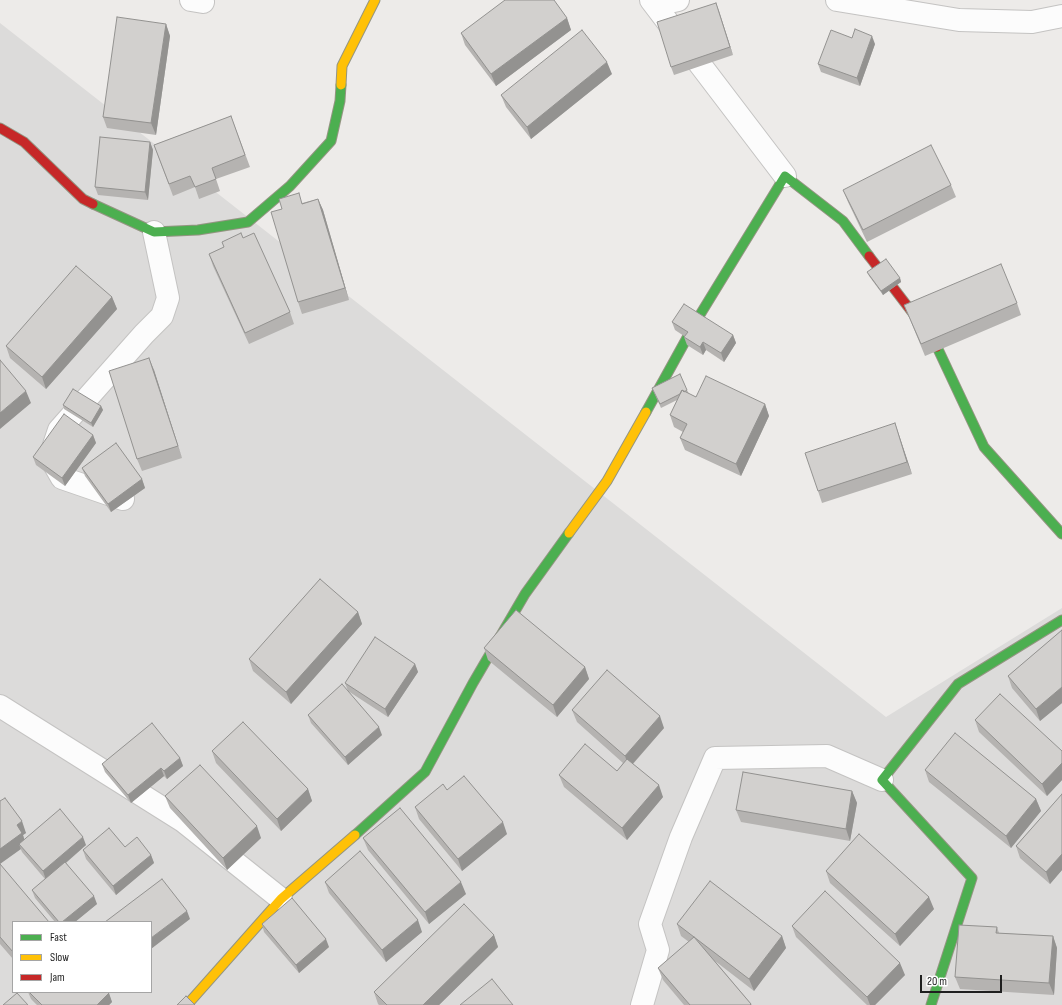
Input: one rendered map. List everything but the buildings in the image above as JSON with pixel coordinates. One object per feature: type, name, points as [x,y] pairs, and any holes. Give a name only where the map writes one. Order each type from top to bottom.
[{"type":"street","points":[[0,128],[24,142],[82,199],[154,232],[198,230],[248,222],[290,186],[331,141],[340,101],[342,66],[375,0]]},
{"type":"street","points":[[653,3],[678,0]]},
{"type":"street","points":[[837,0],[959,20],[1032,22],[1062,16]]},
{"type":"street","points":[[653,3],[785,176],[843,221],[935,342],[984,447],[1062,534]]},
{"type":"street","points":[[187,1005],[281,899],[372,821],[425,772],[473,683],[525,594],[607,481],[698,318],[785,176]]},
{"type":"street","points":[[126,500],[62,478],[50,457],[59,430],[144,334],[162,316],[168,298],[154,232]]},
{"type":"street","points":[[882,780],[958,684],[1062,620]]},
{"type":"street","points":[[0,706],[183,821],[281,899]]},
{"type":"street","points":[[642,1005],[658,950],[650,924],[681,837],[715,758],[827,756],[882,780],[972,878],[931,1005]]},
{"type":"shaded area","points":[[0,23],[886,717],[1062,608],[1062,1005],[0,1005]]},
{"type":"traffic: fast","points":[[93,204],[154,232],[198,230],[248,222],[290,186],[331,141],[340,101],[341,85]]},
{"type":"traffic: fast","points":[[646,412],[698,318],[785,176],[843,221],[869,256]]},
{"type":"traffic: fast","points":[[937,347],[984,447],[1062,534]]},
{"type":"traffic: fast","points":[[355,835],[425,772],[473,683],[525,594],[569,533]]},
{"type":"traffic: fast","points":[[931,1005],[972,878],[882,780],[958,684],[1062,620]]},
{"type":"traffic: slow","points":[[341,85],[342,66],[375,0]]},
{"type":"traffic: slow","points":[[569,533],[607,481],[646,412]]},
{"type":"traffic: slow","points":[[187,1005],[281,899],[355,835]]},
{"type":"traffic: jam","points":[[0,128],[24,142],[83,199],[93,204]]},
{"type":"traffic: jam","points":[[869,256],[935,342],[937,347]]}]
